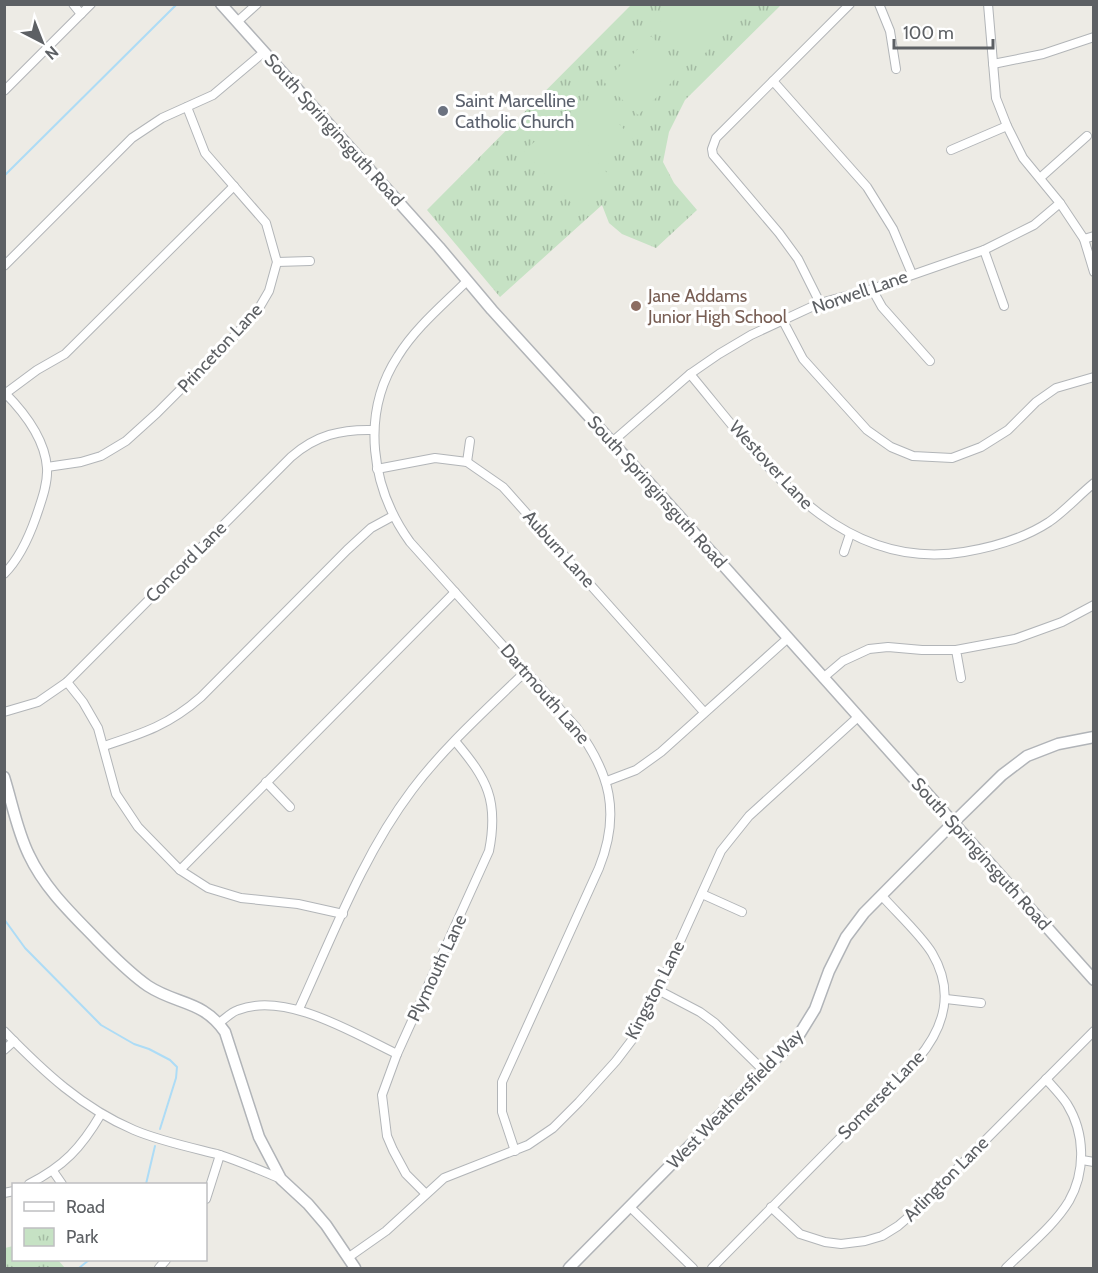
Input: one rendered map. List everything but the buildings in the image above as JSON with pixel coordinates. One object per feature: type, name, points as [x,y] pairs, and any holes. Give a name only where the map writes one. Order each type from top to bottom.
[{"type":"street","points":[[73,4],[81,14]]},
{"type":"street","points":[[5,88],[91,4]]},
{"type":"street","name":"South Springinsguth Road","points":[[221,4],[1094,980]]},
{"type":"street","points":[[237,22],[257,4]]},
{"type":"street","points":[[820,303],[798,259],[780,233],[713,155],[712,148],[716,138],[850,4]]},
{"type":"street","points":[[879,4],[890,31],[896,69]]},
{"type":"street","points":[[988,4],[996,98],[1007,126],[1023,158],[1060,203],[1084,239],[1094,272]]},
{"type":"street","points":[[993,64],[1043,54],[1094,37]]},
{"type":"street","points":[[4,266],[132,138],[162,118],[203,100],[226,85],[264,52]]},
{"type":"street","points":[[773,81],[867,187],[893,229],[912,274]]},
{"type":"street","points":[[187,107],[205,153],[266,223],[277,262],[310,261]]},
{"type":"street","points":[[951,150],[1007,126]]},
{"type":"street","points":[[1040,178],[1087,136]]},
{"type":"street","points":[[4,574],[18,555],[32,528],[41,500],[47,466],[41,443],[34,429],[5,393],[37,370],[65,354],[234,186]]},
{"type":"street","name":"Norwell Lane","points":[[612,442],[690,374],[751,335],[820,303],[984,250],[1034,225],[1060,203]]},
{"type":"street","points":[[1084,239],[1094,236]]},
{"type":"street","points":[[984,250],[1004,306]]},
{"type":"street","name":"Princeton Lane","points":[[47,466],[81,462],[100,456],[114,449],[139,430],[255,315],[269,291],[277,262]]},
{"type":"street","name":"Dartmouth Lane","points":[[467,281],[419,328],[399,354],[382,390],[374,430],[377,469],[393,516],[410,542],[590,745],[607,781],[610,818],[604,855],[502,1082],[501,1107],[515,1151]]},
{"type":"street","points":[[872,288],[882,307],[930,361]]},
{"type":"street","points":[[783,321],[803,359],[867,430],[891,447],[913,456],[952,458],[981,447],[1008,430],[1035,402],[1056,388],[1094,377]]},
{"type":"street","name":"Westover Lane","points":[[690,374],[794,493],[814,512],[850,534],[886,548],[940,556],[981,549],[1016,539],[1062,512],[1094,483]]},
{"type":"street","name":"Concord Lane","points":[[4,712],[38,702],[67,682],[308,443],[345,430],[374,430]]},
{"type":"street","points":[[467,462],[470,441]]},
{"type":"street","name":"Auburn Lane","points":[[377,469],[435,458],[467,462],[503,487],[704,712]]},
{"type":"street","points":[[104,746],[148,732],[182,713],[201,697],[347,550],[371,528],[393,516]]},
{"type":"street","points":[[844,552],[850,534]]},
{"type":"street","points":[[180,870],[456,592]]},
{"type":"street","points":[[823,678],[843,661],[870,649],[888,647],[956,650],[1015,639],[1062,622],[1094,605]]},
{"type":"street","points":[[607,781],[636,770],[646,763],[788,638]]},
{"type":"street","points":[[956,650],[961,678]]},
{"type":"street","points":[[299,1009],[380,837],[411,790],[455,741],[526,671]]},
{"type":"street","points":[[67,682],[93,715],[104,746],[116,794],[143,833],[180,870],[208,888],[241,897],[298,904],[343,915]]},
{"type":"street","name":"Kingston Lane","points":[[349,1257],[387,1232],[425,1193],[444,1178],[515,1151],[553,1128],[616,1061],[635,1036],[721,851],[749,816],[858,717]]},
{"type":"street","name":"West Weathersfield Way","points":[[569,1269],[804,1029],[815,1009],[841,945],[864,913],[1002,775],[1027,756],[1058,744],[1094,737]]},
{"type":"street","name":"Plymouth Lane","points":[[425,1193],[406,1174],[393,1150],[387,1136],[382,1095],[397,1054],[486,861],[491,839],[493,817],[488,790],[477,767],[455,741]]},
{"type":"street","points":[[5,782],[28,853],[40,876],[60,902],[135,977],[161,993],[204,1010],[219,1023],[230,1041],[259,1137],[281,1179],[320,1218],[349,1257],[355,1269]]},
{"type":"street","points":[[266,782],[290,807]]},
{"type":"street","points":[[702,894],[742,912]]},
{"type":"street","name":"Somerset Lane","points":[[712,1269],[925,1051],[938,1029],[946,999],[942,976],[931,952],[882,896]]},
{"type":"street","points":[[658,990],[700,1012],[715,1023],[764,1071]]},
{"type":"street","points":[[946,999],[981,1003]]},
{"type":"street","points":[[219,1023],[238,1010],[261,1005],[299,1009],[397,1054]]},
{"type":"street","points":[[4,1031],[72,1095],[101,1114],[136,1131],[220,1155],[281,1179]]},
{"type":"street","name":"Arlington Lane","points":[[771,1208],[800,1234],[825,1242],[849,1244],[882,1236],[912,1214],[1094,1031]]},
{"type":"street","points":[[4,1050],[14,1041]]},
{"type":"street","points":[[1006,1269],[1054,1220],[1068,1202],[1075,1189],[1082,1160],[1080,1137],[1067,1104],[1046,1079]]},
{"type":"street","points":[[32,1183],[52,1171],[78,1149],[101,1114]]},
{"type":"street","points":[[207,1196],[220,1155]]},
{"type":"street","points":[[1082,1160],[1094,1162]]},
{"type":"street","points":[[52,1171],[61,1183]]},
{"type":"street","points":[[630,1207],[693,1269]]},
{"type":"green space","points":[[675,4],[755,5],[698,60],[659,20]]},
{"type":"green space","points":[[631,5],[781,5],[685,100],[669,132],[663,162],[674,183],[697,210],[656,248],[622,234],[609,223],[602,205],[500,297],[427,210]]},
{"type":"green space","points":[[651,36],[684,70],[663,91],[630,57]]},
{"type":"green space","points":[[625,61],[659,95],[638,115],[604,82]]},
{"type":"green space","points":[[596,99],[633,139],[606,164],[569,125]]},
{"type":"green space","points":[[559,120],[609,175],[574,206],[524,151]]},
{"type":"green space","points":[[12,1246],[12,1261],[59,1261],[65,1268],[5,1268],[5,1248]]},
{"type":"waterway","points":[[4,176],[177,4]]},
{"type":"waterway","points":[[4,919],[25,948],[101,1025],[134,1044],[170,1060],[177,1067],[176,1078],[160,1129]]},
{"type":"waterway","points":[[146,1183],[155,1146]]},
{"type":"waterway","points":[[79,1268],[88,1261]]},
{"type":"place","name":"Saint Marcelline Catholic Church","points":[[443,111]]},
{"type":"place","name":"Jane Addams Junior High School","points":[[636,306]]}]
